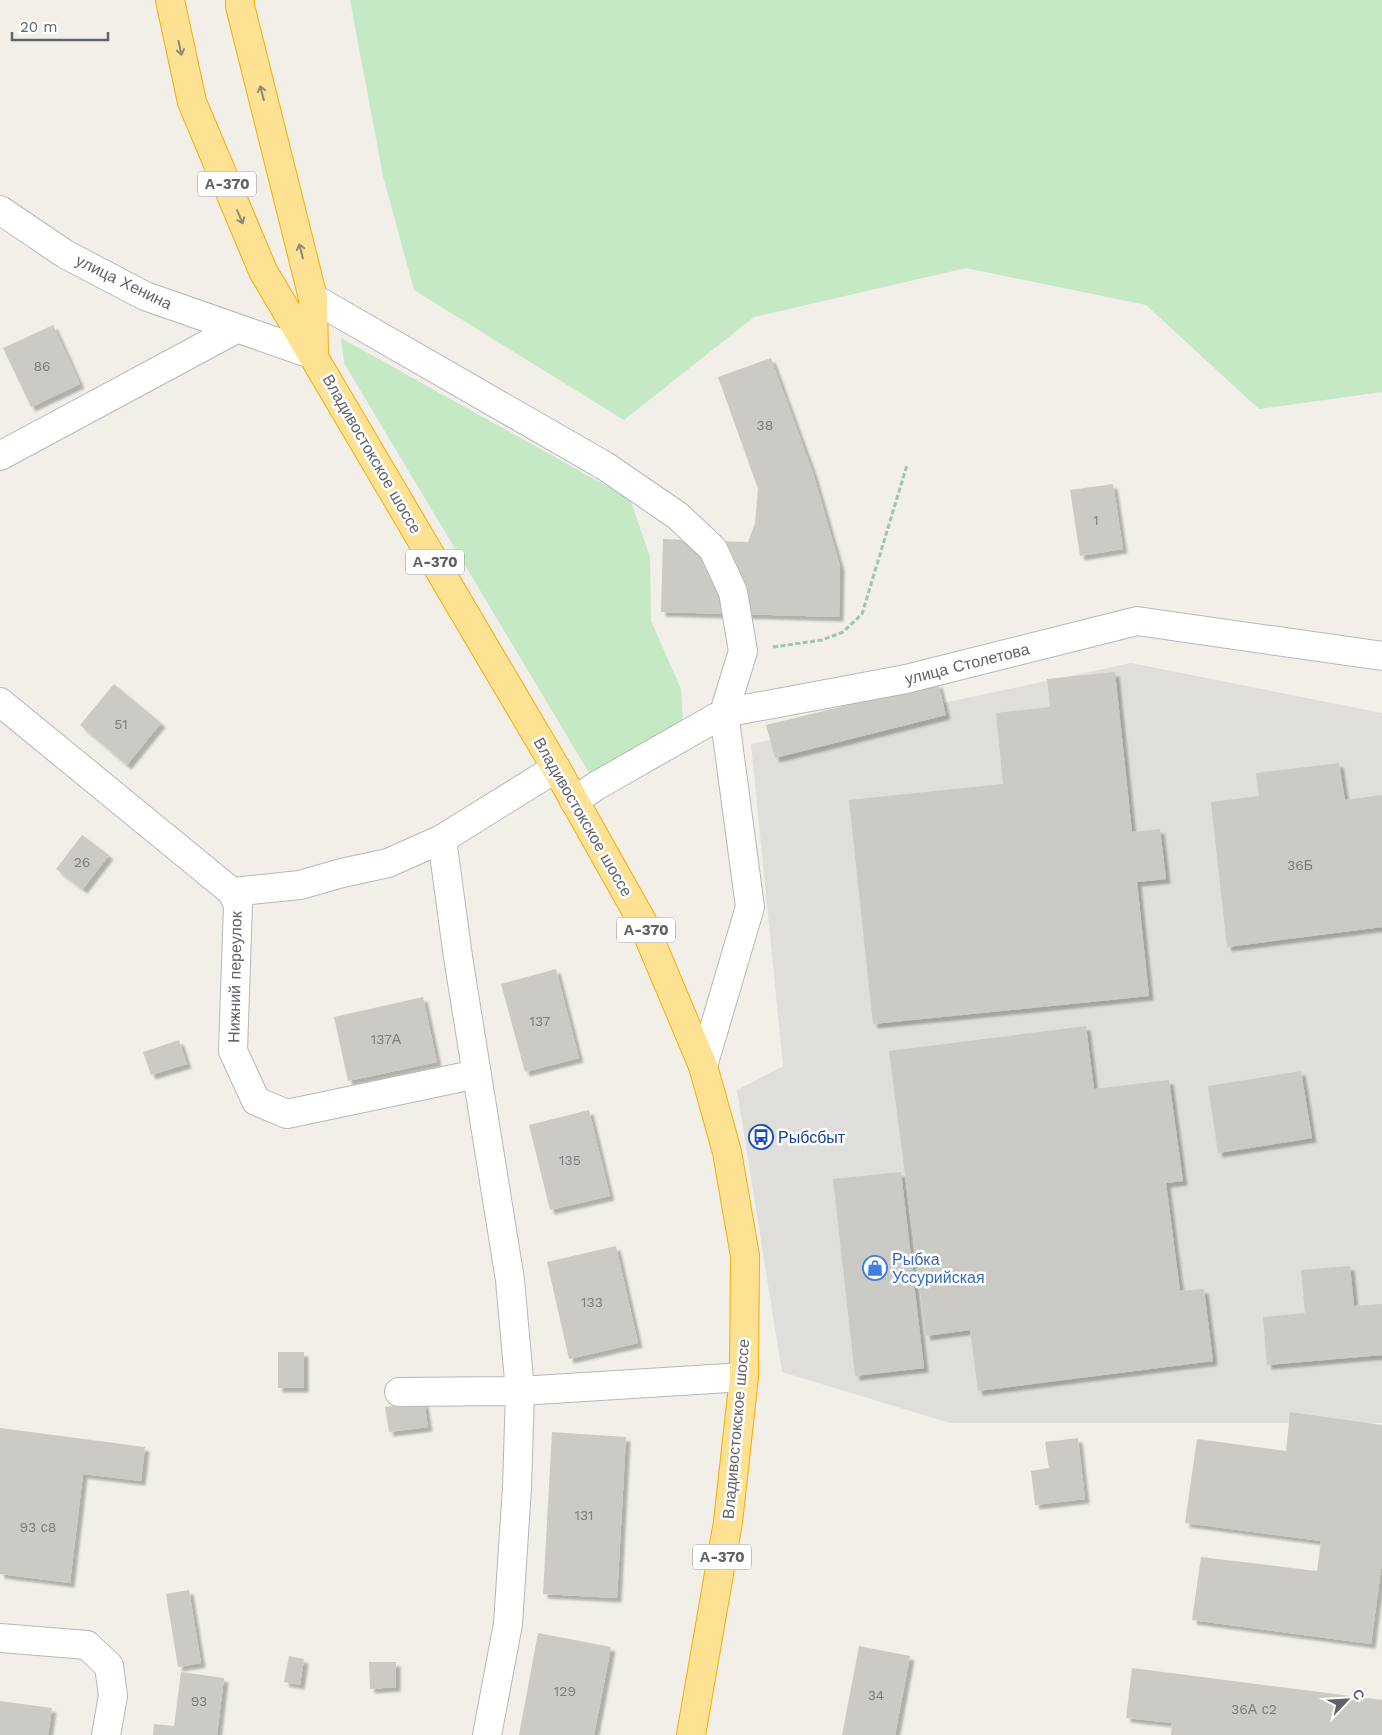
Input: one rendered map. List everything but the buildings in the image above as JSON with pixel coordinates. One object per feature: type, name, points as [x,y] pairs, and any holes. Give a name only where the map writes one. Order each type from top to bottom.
[{"type":"highway","name":"Владивостокское шоссе","points":[[170,0],[192,102],[263,271],[556,768],[642,922],[703,1066],[727,1152],[745,1256],[744,1377],[728,1522],[691,1735]]},
{"type":"highway","name":"Владивостокское шоссе","points":[[240,0],[313,298],[314,355]]},
{"type":"street","name":"улица Хенина","points":[[0,210],[65,254],[145,296],[314,355]]},
{"type":"street","points":[[313,298],[605,466],[678,516],[713,549],[734,592],[743,651],[724,712],[750,907],[703,1066]]},
{"type":"street","points":[[0,456],[236,329]]},
{"type":"street","name":"улица Столетова","points":[[574,801],[596,786],[724,712],[906,679],[1137,622],[1382,656]]},
{"type":"street","name":"Нижний переулок","points":[[0,702],[232,892],[238,905],[234,1051],[256,1101],[287,1114],[477,1074]]},
{"type":"street","points":[[232,892],[300,885],[388,863],[442,839],[556,768]]},
{"type":"street","points":[[442,839],[458,957],[510,1280],[520,1392],[517,1488],[508,1624],[487,1735]]},
{"type":"street","points":[[399,1392],[520,1392],[744,1377]]},
{"type":"street","points":[[0,1638],[87,1644],[109,1666],[113,1696],[106,1735]]},
{"type":"path","points":[[743,651],[822,640],[843,632],[862,614],[907,465]]},
{"type":"shaded area","points":[[1131,663],[1382,713],[1382,1423],[950,1423],[782,1372],[737,1090],[783,1066],[751,744]]},
{"type":"green space","points":[[350,0],[1382,0],[1382,392],[1259,409],[1146,305],[966,268],[754,317],[624,420],[414,290],[383,176]]},
{"type":"green space","points":[[341,338],[630,499],[650,557],[651,621],[681,689],[683,722],[591,776],[344,363]]},
{"type":"place","name":"Рыбсбыт","points":[[761,1137]]},
{"type":"place","name":"Рыбка Уссурийская","points":[[875,1268]]}]
